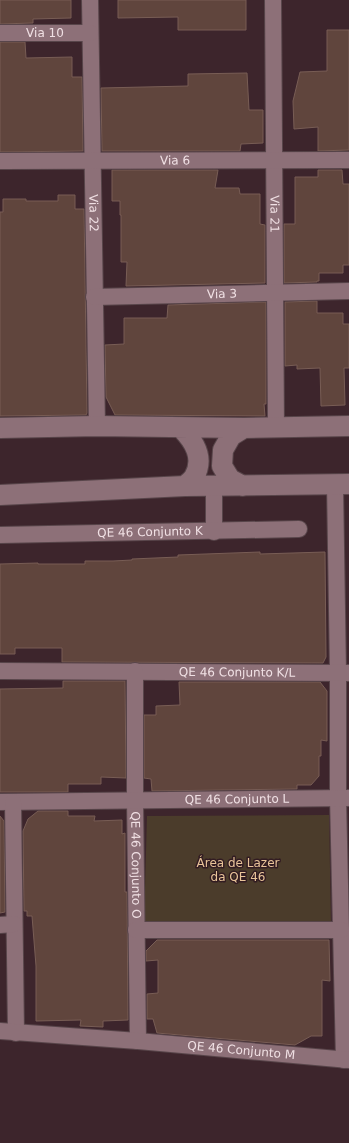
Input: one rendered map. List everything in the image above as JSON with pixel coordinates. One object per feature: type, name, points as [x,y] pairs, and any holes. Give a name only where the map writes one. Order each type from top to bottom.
[{"type":"street","name":"Via 22","points":[[90,0],[97,426]]},
{"type":"street","name":"Via 21","points":[[273,0],[276,427]]},
{"type":"street","name":"Via 10","points":[[0,33],[90,33]]},
{"type":"street","name":"Via 6","points":[[0,161],[349,160]]},
{"type":"street","name":"Via 3","points":[[94,297],[349,291]]},
{"type":"street","points":[[0,428],[97,426],[244,428],[349,426]]},
{"type":"street","points":[[181,428],[192,438],[198,451],[199,464],[194,476],[185,486]]},
{"type":"street","points":[[243,486],[230,479],[222,466],[223,450],[231,436],[244,428]]},
{"type":"street","points":[[0,495],[185,486],[342,484],[344,798],[341,930],[347,1060]]},
{"type":"street","points":[[214,486],[214,532]]},
{"type":"street","name":"QE 46 Conjunto K","points":[[0,536],[299,529]]},
{"type":"street","name":"QE 46 Conjunto K/L","points":[[0,671],[344,673]]},
{"type":"street","name":"QE 46 Conjunto O","points":[[136,671],[135,800],[138,1041]]},
{"type":"street","name":"QE 46 Conjunto L","points":[[6,802],[344,798]]},
{"type":"street","points":[[6,802],[8,1032],[138,1041]]},
{"type":"street","points":[[136,930],[341,930]]},
{"type":"street","name":"QE 46 Conjunto M","points":[[138,1041],[347,1060]]},
{"type":"green space","name":"Área de Lazer da QE 46","points":[[329,815],[331,924],[144,923],[147,816]]},
{"type":"building","points":[[0,0],[71,0],[71,18],[33,19],[33,23],[0,24]]},
{"type":"building","points":[[118,0],[246,0],[246,30],[178,30],[178,17],[118,18]]},
{"type":"building","points":[[327,30],[349,30],[349,150],[318,151],[318,127],[294,129],[293,101],[300,72],[327,71]]},
{"type":"building","points":[[0,42],[25,42],[26,58],[72,57],[72,77],[82,77],[83,151],[0,152]]},
{"type":"building","points":[[247,73],[249,110],[263,110],[263,143],[241,144],[240,151],[102,151],[101,88],[188,86],[188,74]]},
{"type":"building","points":[[112,170],[218,170],[215,188],[239,188],[240,194],[260,194],[260,224],[265,225],[265,283],[126,286],[127,262],[121,262],[120,201],[112,201]]},
{"type":"building","points":[[318,170],[342,170],[343,184],[349,184],[349,265],[343,265],[343,273],[319,273],[319,281],[317,282],[284,283],[284,224],[295,224],[295,177],[318,177]]},
{"type":"building","points":[[58,195],[75,195],[75,209],[84,209],[87,413],[86,415],[0,416],[0,212],[3,212],[3,199],[58,201]]},
{"type":"building","points":[[317,301],[317,313],[343,313],[343,324],[349,324],[349,368],[344,368],[345,405],[321,406],[320,368],[297,369],[297,365],[285,366],[285,302]]},
{"type":"building","points":[[266,302],[265,416],[115,415],[106,397],[105,345],[124,344],[124,318],[167,318],[168,305]]},
{"type":"building","points":[[260,552],[260,554],[325,552],[326,657],[323,663],[62,662],[62,648],[15,648],[15,654],[0,654],[0,564],[85,564],[85,561],[113,561],[178,557],[178,555]]},
{"type":"building","points":[[63,681],[125,681],[126,778],[101,777],[101,784],[68,784],[68,792],[0,792],[0,689],[63,688]]},
{"type":"building","points":[[179,682],[320,682],[327,691],[327,741],[321,740],[319,776],[311,785],[297,785],[297,789],[152,791],[151,779],[144,778],[144,715],[156,715],[156,706],[180,705]]},
{"type":"building","points":[[38,811],[68,811],[68,816],[95,816],[94,821],[122,820],[122,834],[125,833],[125,892],[127,892],[128,1020],[103,1021],[103,1027],[80,1026],[81,1020],[36,1021],[36,966],[32,916],[27,916],[27,911],[24,911],[23,831],[28,819]]},
{"type":"building","points":[[0,816],[4,821],[5,912],[0,913]]},
{"type":"building","points":[[157,940],[329,940],[330,981],[322,980],[322,1036],[311,1036],[295,1045],[157,1033],[153,1019],[147,1019],[147,994],[158,993],[158,960],[146,961],[146,951]]}]
